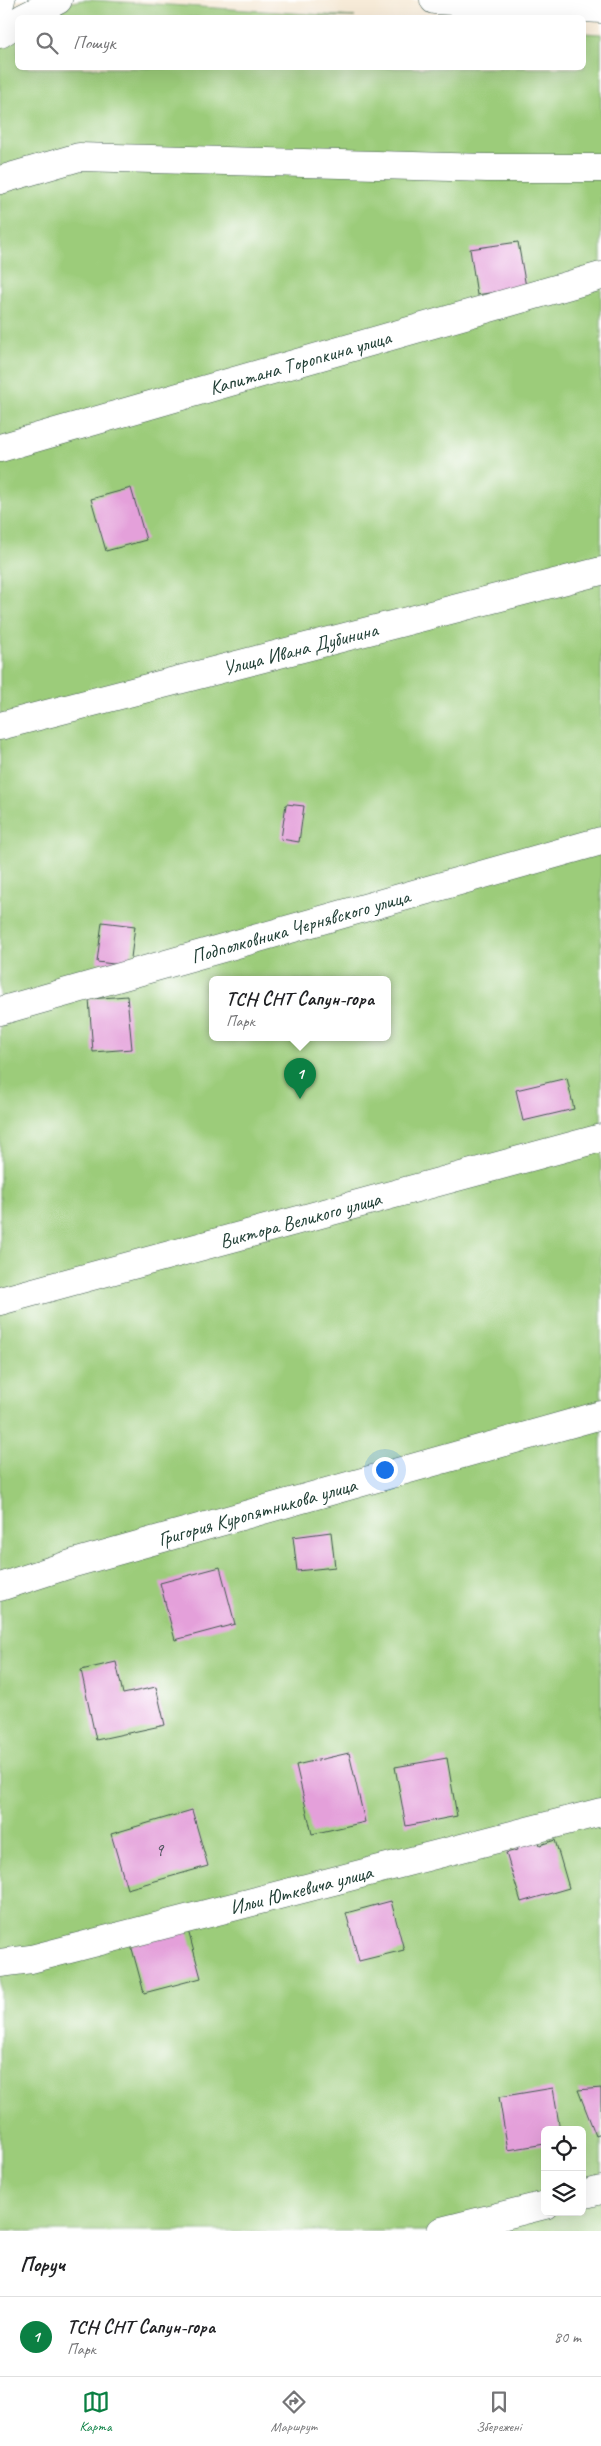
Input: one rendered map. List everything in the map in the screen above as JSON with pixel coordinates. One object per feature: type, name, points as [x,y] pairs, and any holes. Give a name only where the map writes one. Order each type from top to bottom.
[{"type":"main road","points":[[29,15],[58,0]]},
{"type":"main road","points":[[434,0],[601,9]]},
{"type":"main road","points":[[0,34],[15,24]]},
{"type":"main road","points":[[0,180],[79,157],[487,168],[601,168]]},
{"type":"main road","name":"Капитана Торопкина улица","points":[[0,448],[601,276]]},
{"type":"main road","name":"Улица Ивана Дубинина","points":[[0,726],[601,570]]},
{"type":"main road","name":"Подполковника Чернявского улица","points":[[0,1011],[601,841]]},
{"type":"main road","name":"Виктора Великого улица","points":[[0,1301],[601,1138]]},
{"type":"main road","name":"Григория Куропятникова улица","points":[[0,1587],[74,1563],[601,1416]]},
{"type":"main road","name":"Ильи Юткевича улица","points":[[0,1963],[31,1960],[601,1812]]},
{"type":"main road","points":[[586,2194],[601,2190]]},
{"type":"main road","points":[[441,2231],[541,2206]]},
{"type":"green space","points":[[92,0],[324,15],[37,15],[61,4]]},
{"type":"green space","points":[[15,30],[15,70],[586,70],[586,33],[601,34],[601,2231],[0,2231],[0,46]]},
{"type":"building","points":[[518,242],[526,287],[477,295],[470,249]]},
{"type":"building","points":[[131,488],[146,540],[106,551],[91,499]]},
{"type":"building","points":[[286,804],[304,806],[299,842],[281,839]]},
{"type":"building","points":[[102,922],[135,926],[130,966],[97,962]]},
{"type":"building","points":[[127,996],[132,1049],[93,1052],[89,999]]},
{"type":"building","points":[[567,1078],[574,1109],[523,1121],[516,1090]]},
{"type":"building","points":[[331,1532],[335,1567],[297,1571],[293,1537]]},
{"type":"building","points":[[220,1567],[235,1624],[175,1640],[160,1583]]},
{"type":"building","points":[[116,1662],[123,1694],[156,1687],[165,1725],[96,1740],[81,1670]]},
{"type":"building","points":[[349,1753],[365,1822],[312,1834],[296,1765]]},
{"type":"building","points":[[447,1758],[457,1816],[406,1826],[395,1767]]},
{"type":"building","points":[[192,1810],[208,1866],[127,1889],[111,1834]]},
{"type":"building","points":[[534,1827],[540,1845],[555,1840],[569,1888],[521,1902],[506,1853],[517,1850],[512,1834]]},
{"type":"building","points":[[391,1901],[404,1950],[359,1961],[346,1913]]},
{"type":"building","points":[[188,1930],[201,1978],[144,1993],[131,1945]]},
{"type":"building","points":[[553,2088],[559,2126],[541,2126],[541,2145],[508,2150],[499,2097]]},
{"type":"building","points":[[601,2088],[601,2134],[596,2136],[578,2090]]},
{"type":"place","name":"ТСН СНТ Сапун-гора","points":[[300,1099]]}]
